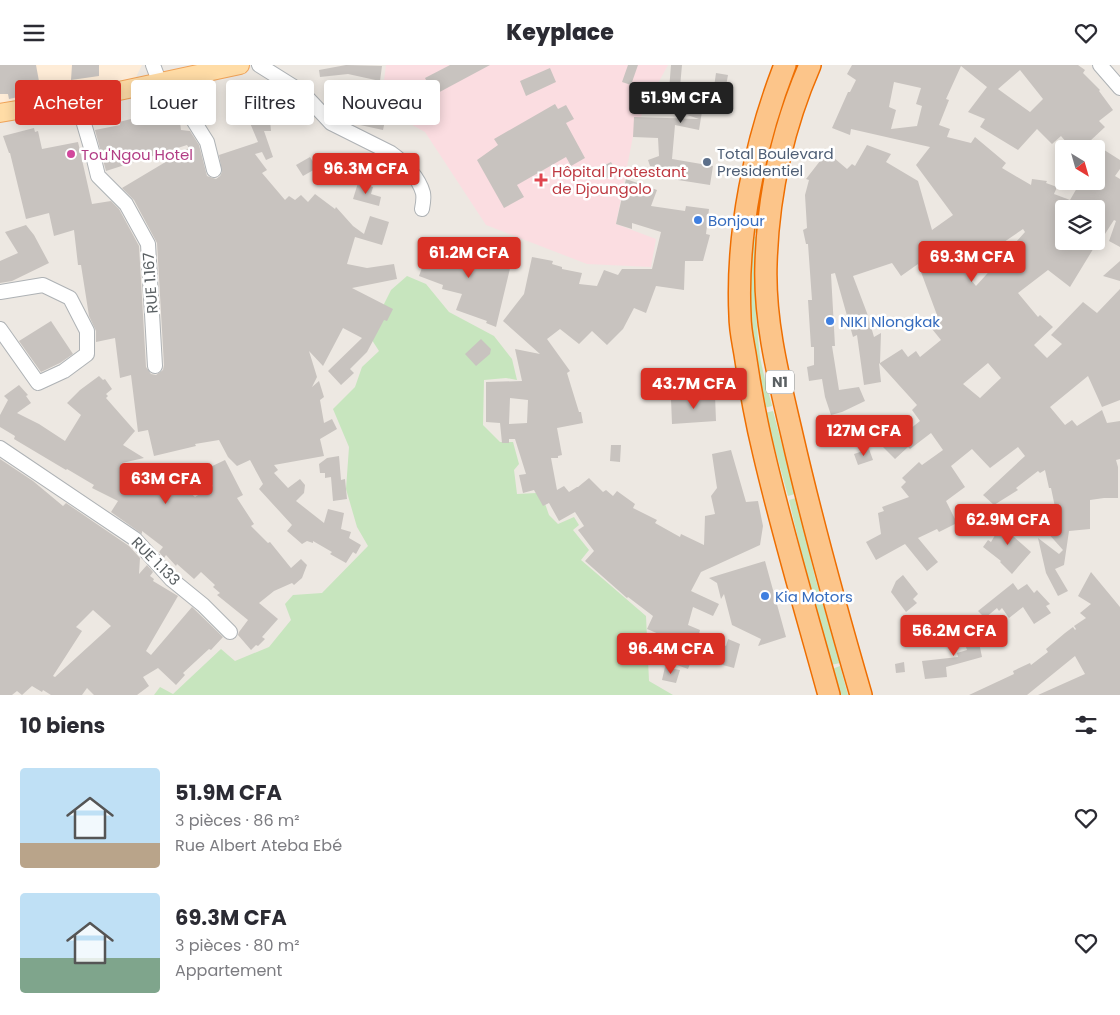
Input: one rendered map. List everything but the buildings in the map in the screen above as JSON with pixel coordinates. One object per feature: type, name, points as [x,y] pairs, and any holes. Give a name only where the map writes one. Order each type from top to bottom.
[{"type":"highway","name":"N1","points":[[785,65],[761,138],[746,214],[740,265],[740,317],[750,387],[773,494],[829,695]]},
{"type":"highway","name":"N1","points":[[810,65],[786,130],[769,221],[766,265],[770,333],[804,489],[860,695]]},
{"type":"main road","points":[[121,87],[160,75],[240,65]]},
{"type":"main road","points":[[0,113],[15,110]]},
{"type":"street","points":[[259,65],[302,92],[331,123],[400,159],[424,195],[422,209]]},
{"type":"street","points":[[1100,65],[1120,88]]},
{"type":"street","points":[[160,75],[207,142],[214,170]]},
{"type":"street","name":"RUE 1.167","points":[[84,125],[98,176],[126,204],[148,244],[155,366]]},
{"type":"street","points":[[0,292],[43,285],[70,298],[87,331],[87,355],[64,371],[38,383],[0,329]]},
{"type":"street","name":"RUE 1.133","points":[[0,448],[135,539],[171,579],[204,605],[230,632]]},
{"type":"shaded area","points":[[0,65],[142,65],[135,79],[121,82],[121,80],[15,80],[15,105],[0,107]]},
{"type":"shaded area","name":"Hôpital Protestant de Djoungolo","points":[[386,65],[668,65],[645,107],[633,136],[616,224],[656,239],[651,267],[587,264],[486,225],[425,132],[412,125],[440,125],[440,80],[384,80]]},
{"type":"green space","points":[[776,112],[782,113],[760,211],[757,233],[752,232]]},
{"type":"green space","points":[[751,236],[757,237],[756,297],[760,357],[772,406],[764,408],[753,359],[749,304]]},
{"type":"green space","points":[[407,276],[426,284],[449,312],[494,336],[512,359],[517,380],[506,378],[484,380],[483,425],[500,442],[513,442],[519,464],[514,470],[517,494],[536,493],[543,498],[549,515],[558,524],[574,517],[579,525],[573,530],[589,550],[581,560],[646,616],[649,681],[673,695],[154,695],[160,687],[173,694],[221,649],[235,661],[269,647],[291,620],[285,604],[293,595],[322,593],[368,546],[357,527],[346,489],[349,447],[333,409],[355,387],[362,367],[379,351],[370,337],[373,326],[391,290]]},
{"type":"green space","points":[[773,411],[795,494],[788,496],[765,413]]},
{"type":"green space","points":[[796,498],[815,577],[840,663],[831,665],[808,581],[789,500]]},
{"type":"green space","points":[[840,666],[848,695],[840,695],[832,669]]},
{"type":"place","name":"Tou'Ngou Hotel","points":[[71,154]]},
{"type":"place","name":"Total Boulevard Presidentiel","points":[[707,162]]},
{"type":"place","name":"Hôpital Protestant de Djoungolo","points":[[541,180]]},
{"type":"place","name":"Bonjour","points":[[698,220]]},
{"type":"place","name":"NIKI Nlongkak","points":[[830,321]]},
{"type":"place","name":"Kia Motors","points":[[765,596]]}]
